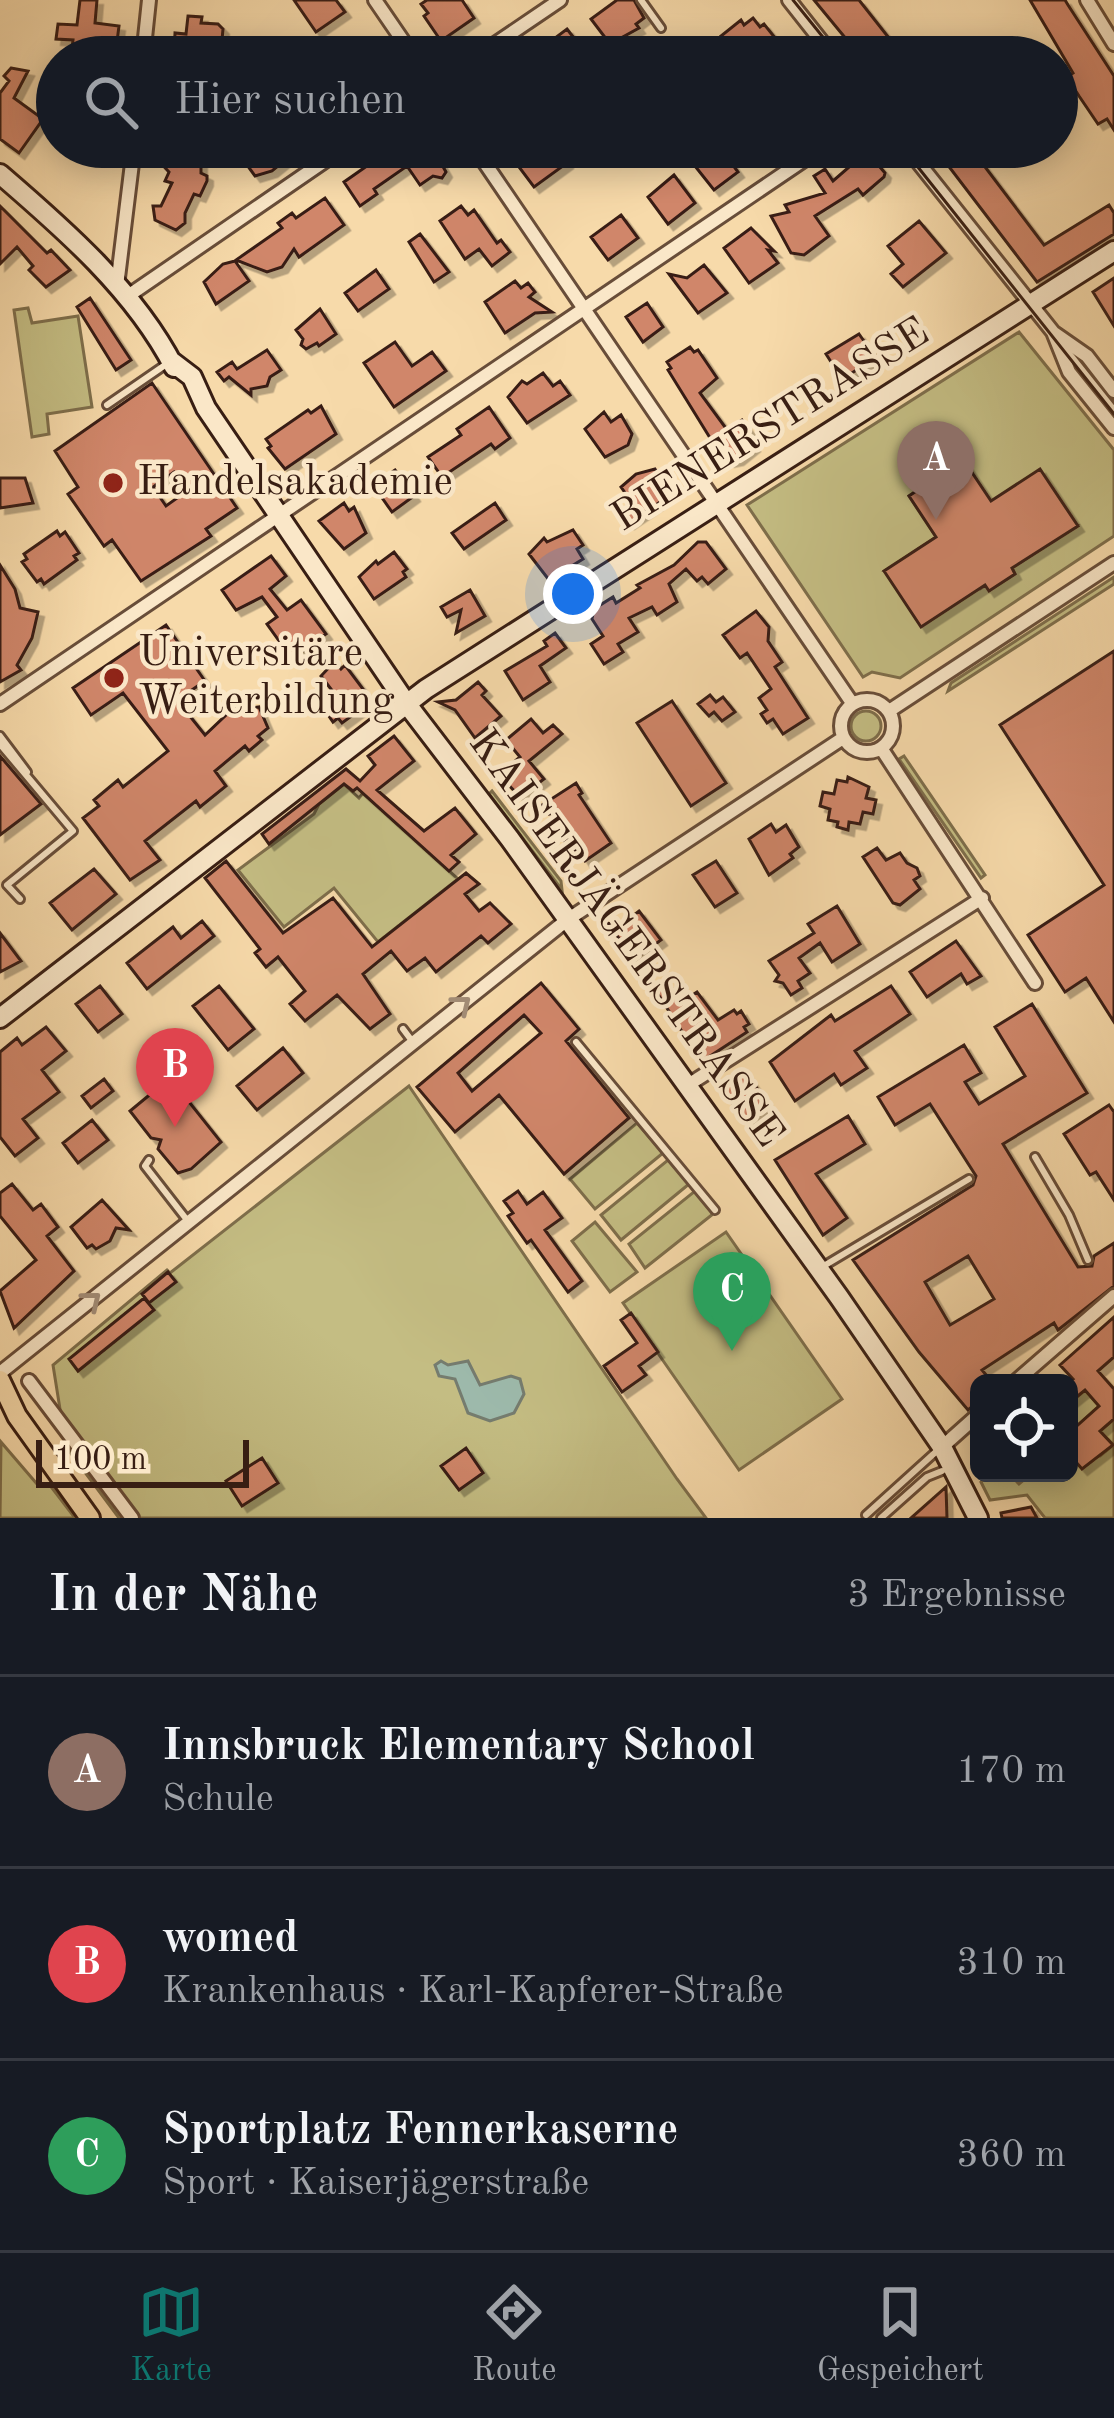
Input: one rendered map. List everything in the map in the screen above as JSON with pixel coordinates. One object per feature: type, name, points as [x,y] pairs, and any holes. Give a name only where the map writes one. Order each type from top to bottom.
[{"type":"main road","points":[[0,1376],[17,1416],[90,1518]]},
{"type":"street","points":[[145,36],[149,0]]},
{"type":"street","points":[[375,0],[399,36]]},
{"type":"street","points":[[507,36],[560,0]]},
{"type":"street","points":[[789,0],[817,36]]},
{"type":"street","points":[[1087,0],[1114,44]]},
{"type":"street","points":[[121,293],[132,168]]},
{"type":"street","points":[[121,293],[313,168]]},
{"type":"street","points":[[488,168],[852,703]]},
{"type":"street","points":[[0,704],[792,168]]},
{"type":"street","points":[[923,168],[1053,332],[1087,356],[1114,391]]},
{"type":"street","name":"KAISERJÄGERSTRASSE","points":[[0,174],[72,238],[121,293],[171,361],[180,383],[206,408],[406,703],[688,1085],[942,1447],[972,1515]]},
{"type":"street","name":"BIENERSTRASSE","points":[[0,1018],[406,703],[1114,250]]},
{"type":"street","points":[[1053,332],[1070,372],[1114,428]]},
{"type":"street","points":[[889,711],[1114,563]]},
{"type":"street","points":[[843,739],[842,716],[852,703],[868,699],[889,711]]},
{"type":"street","points":[[843,739],[864,752],[881,748],[891,735],[889,711]]},
{"type":"street","points":[[0,1376],[567,920],[843,739]]},
{"type":"street","points":[[881,748],[1035,983]]},
{"type":"street","points":[[688,1085],[982,898]]},
{"type":"street","points":[[1024,1374],[1114,1296]]},
{"type":"street","points":[[29,1381],[132,1518]]},
{"type":"street","points":[[942,1447],[970,1422]]},
{"type":"lane","points":[[641,0],[661,28]]},
{"type":"lane","points":[[1053,332],[1114,410]]},
{"type":"lane","points":[[107,405],[171,361]]},
{"type":"lane","points":[[0,740],[73,831],[8,885],[20,899]]},
{"type":"lane","points":[[403,1029],[414,1043]]},
{"type":"lane","points":[[576,1042],[716,1210]]},
{"type":"lane","points":[[1035,1157],[1069,1215],[1088,1260]]},
{"type":"lane","points":[[149,1160],[145,1166],[189,1223]]},
{"type":"lane","points":[[818,1268],[969,1179]]},
{"type":"lane","points":[[866,1515],[942,1447]]},
{"type":"lane","points":[[881,1518],[927,1477],[942,1471]]},
{"type":"shaded area","points":[[28,308],[32,323],[78,316],[92,407],[47,414],[49,434],[32,437],[14,310]]},
{"type":"shaded area","points":[[1019,332],[1114,450],[1114,536],[900,678],[872,672],[863,677],[747,505]],"holes":[[[963,460],[991,501],[1077,525],[1012,568],[1015,574],[990,590],[986,585],[980,589],[885,571],[936,537],[909,496]]]},
{"type":"shaded area","points":[[1114,577],[1114,584],[948,691],[951,683]]},
{"type":"shaded area","points":[[866,711],[877,715],[881,726],[877,737],[866,741],[855,737],[851,726],[855,715]]},
{"type":"shaded area","points":[[904,756],[985,875],[981,878],[899,759]]},
{"type":"shaded area","points":[[344,784],[359,798],[363,793],[458,879],[378,942],[334,888],[284,927],[238,870],[314,814]]},
{"type":"shaded area","points":[[492,791],[561,881],[562,890],[489,794]]},
{"type":"shaded area","points":[[409,1086],[706,1518],[119,1518],[66,1447],[53,1365],[167,1270],[170,1273]]},
{"type":"shaded area","points":[[637,1123],[663,1153],[595,1209],[570,1179]]},
{"type":"shaded area","points":[[668,1160],[689,1184],[621,1240],[601,1215]]},
{"type":"shaded area","points":[[695,1191],[713,1214],[645,1268],[629,1244]]},
{"type":"shaded area","points":[[595,1222],[637,1272],[610,1292],[572,1241]]},
{"type":"shaded area","points":[[726,1232],[842,1399],[739,1470],[623,1303]]},
{"type":"shaded area","points":[[441,1361],[448,1365],[468,1361],[480,1385],[511,1376],[520,1379],[524,1394],[514,1413],[490,1421],[468,1413],[455,1379],[439,1376],[435,1365]]},
{"type":"shaded area","points":[[1085,1390],[1099,1406],[1078,1425],[1078,1396]]},
{"type":"shaded area","points":[[1114,1419],[1114,1518],[1045,1518],[1027,1495],[990,1500],[981,1482],[1078,1482],[1078,1455],[1100,1456],[1112,1446],[1100,1431]]},
{"type":"shaded area","points":[[1,1442],[37,1484],[49,1484],[75,1518],[0,1518]]},
{"type":"building","points":[[80,0],[97,0],[95,23],[119,26],[118,36],[56,36],[58,24],[77,25]]},
{"type":"building","points":[[294,0],[336,0],[345,12],[316,32]]},
{"type":"building","points":[[462,0],[474,18],[448,36],[438,36],[421,4]]},
{"type":"building","points":[[617,0],[634,0],[644,18],[636,24],[639,28],[624,36],[604,36],[591,19]]},
{"type":"building","points":[[814,0],[859,0],[887,36],[844,36]]},
{"type":"building","points":[[1030,0],[1065,0],[1114,76],[1114,130],[1107,119],[1098,124],[1078,94],[1078,36],[1051,36]]},
{"type":"building","points":[[188,16],[202,17],[201,23],[223,29],[222,36],[175,36],[186,34]]},
{"type":"building","points":[[753,18],[774,36],[721,36],[741,20],[744,25]]},
{"type":"building","points":[[11,68],[28,71],[14,98],[36,114],[36,129],[19,153],[0,139],[0,93],[9,81],[4,76]]},
{"type":"building","points":[[165,168],[201,168],[207,176],[200,196],[194,194],[185,213],[185,223],[176,230],[155,220],[153,206],[161,206],[172,183],[165,181],[169,172]]},
{"type":"building","points":[[249,168],[276,168],[272,171],[255,176]]},
{"type":"building","points":[[364,168],[404,168],[374,189],[377,194],[360,206],[344,182]]},
{"type":"building","points":[[408,168],[444,168],[442,178],[433,176],[420,185]]},
{"type":"building","points":[[520,168],[560,168],[534,187]]},
{"type":"building","points":[[697,168],[735,168],[738,172],[714,190]]},
{"type":"building","points":[[848,168],[881,168],[885,173],[863,195],[858,189],[815,216],[829,236],[804,255],[791,253],[771,216],[789,212],[785,205],[825,193],[814,176],[825,169],[833,181]]},
{"type":"building","points":[[950,168],[986,168],[1044,245],[1109,205],[1114,234],[1037,282]]},
{"type":"building","points":[[674,175],[695,203],[668,224],[648,197]]},
{"type":"building","points":[[325,198],[344,225],[299,257],[294,249],[282,267],[267,272],[236,260],[282,228],[278,223],[292,213],[296,218]]},
{"type":"building","points":[[0,206],[70,270],[46,287],[29,270],[33,266],[17,247],[0,264]]},
{"type":"building","points":[[461,206],[468,215],[474,210],[497,243],[501,240],[510,252],[492,266],[479,249],[465,259],[440,221]]},
{"type":"building","points":[[621,215],[638,238],[608,260],[591,237]]},
{"type":"building","points":[[919,221],[946,253],[903,287],[891,274],[903,264],[888,246]]},
{"type":"building","points":[[751,228],[774,251],[768,250],[778,263],[749,283],[724,248]]},
{"type":"building","points":[[420,234],[449,272],[434,282],[409,242]]},
{"type":"building","points":[[235,261],[249,281],[216,304],[204,282],[223,264]]},
{"type":"building","points":[[704,265],[727,293],[698,313],[669,274],[687,278]]},
{"type":"building","points":[[376,270],[389,289],[358,311],[345,293]]},
{"type":"building","points":[[1114,278],[1114,326],[1093,292]]},
{"type":"building","points":[[515,281],[521,288],[528,283],[535,292],[529,297],[552,312],[535,313],[505,333],[485,302]]},
{"type":"building","points":[[90,298],[131,360],[116,370],[77,307]]},
{"type":"building","points":[[647,303],[663,327],[643,342],[626,317]]},
{"type":"building","points":[[320,309],[336,334],[306,349],[296,330]]},
{"type":"building","points":[[859,334],[876,358],[842,379],[826,354]]},
{"type":"building","points":[[395,342],[412,366],[432,352],[446,371],[394,407],[364,363]]},
{"type":"building","points":[[690,347],[698,350],[717,378],[700,393],[725,427],[742,420],[750,431],[745,434],[754,446],[738,459],[729,461],[720,454],[668,370],[667,362]]},
{"type":"building","points":[[267,350],[281,370],[270,377],[267,386],[251,389],[251,395],[217,372],[232,362],[237,369]]},
{"type":"building","points":[[543,373],[553,386],[560,381],[570,395],[527,423],[508,397],[522,381],[527,384]]},
{"type":"building","name":"Handelsakademie","points":[[152,383],[237,508],[206,529],[211,536],[141,581],[112,540],[104,546],[68,494],[78,487],[55,451]],"holes":[[[174,472],[187,491],[166,506],[153,487]]]},
{"type":"building","points":[[321,406],[336,434],[285,469],[266,439]]},
{"type":"building","points":[[489,407],[510,438],[495,449],[491,444],[442,477],[428,457],[461,435],[457,429]]},
{"type":"building","points":[[604,412],[611,422],[621,415],[632,434],[628,445],[605,457],[585,429]]},
{"type":"building","points":[[963,459],[991,501],[1040,469],[1078,526],[1012,568],[1015,574],[989,591],[985,585],[921,627],[884,571],[936,537],[909,496]]},
{"type":"building","points":[[655,469],[672,494],[629,523],[622,512],[633,504],[621,487],[636,474]]},
{"type":"building","points":[[395,470],[414,496],[392,512],[373,485]]},
{"type":"building","points":[[0,478],[25,478],[33,503],[0,508]]},
{"type":"building","points":[[344,503],[349,511],[354,507],[366,533],[344,549],[319,521]]},
{"type":"building","points":[[495,503],[506,520],[464,549],[452,533]]},
{"type":"building","points":[[573,530],[583,545],[577,549],[583,559],[549,580],[529,554],[544,538],[547,542]]},
{"type":"building","points":[[57,531],[60,536],[65,532],[79,553],[74,556],[77,560],[44,584],[41,579],[37,582],[22,562],[27,559],[24,554]]},
{"type":"building","points":[[698,542],[706,542],[726,569],[708,584],[702,577],[697,581],[686,569],[669,584],[677,602],[657,615],[652,607],[629,618],[638,632],[618,644],[623,652],[604,664],[591,644],[603,636],[592,619],[594,609],[613,597],[616,603],[640,588],[637,585],[674,565]]},
{"type":"building","points":[[394,552],[407,569],[406,577],[374,599],[359,577]]},
{"type":"building","points":[[271,556],[286,576],[270,589],[287,610],[301,600],[326,634],[292,659],[267,624],[277,617],[262,597],[236,610],[222,590]]},
{"type":"building","points":[[0,565],[20,608],[38,612],[32,638],[17,665],[21,670],[0,682]]},
{"type":"building","points":[[470,590],[485,616],[456,633],[461,610],[447,617],[441,607]]},
{"type":"building","points":[[756,611],[769,627],[768,641],[782,662],[775,667],[808,718],[783,734],[773,719],[767,723],[761,714],[767,710],[759,698],[771,689],[747,653],[740,658],[723,635]]},
{"type":"building","points":[[166,625],[205,681],[177,700],[205,735],[243,699],[251,708],[259,707],[268,728],[249,751],[245,746],[215,771],[226,786],[200,807],[196,801],[145,841],[160,860],[130,880],[83,818],[99,806],[94,800],[118,780],[123,787],[168,751],[123,693],[91,715],[73,688]]},
{"type":"building","points":[[555,633],[566,648],[540,666],[550,682],[523,700],[505,671],[547,646],[544,641]]},
{"type":"building","points":[[1114,651],[1114,1022],[1086,978],[1065,992],[1028,935],[1104,885],[1000,725]]},
{"type":"building","points":[[335,661],[341,669],[345,665],[372,701],[342,723],[338,718],[333,722],[320,703],[334,693],[321,676]]},
{"type":"building","points":[[478,682],[486,691],[482,695],[501,716],[475,738],[455,710],[438,702],[456,700]]},
{"type":"building","points":[[710,695],[716,702],[723,697],[735,712],[722,721],[714,712],[709,716],[698,704]]},
{"type":"building","points":[[672,701],[726,783],[691,806],[637,723]]},
{"type":"building","points":[[531,719],[543,733],[553,725],[562,734],[529,761],[544,779],[520,797],[503,779],[520,757],[506,740]]},
{"type":"building","points":[[394,736],[414,761],[377,790],[424,831],[455,808],[476,834],[451,855],[459,862],[449,871],[357,788],[353,791],[344,784],[269,844],[262,834],[346,769],[360,781],[375,765],[368,756]]},
{"type":"building","points":[[0,756],[41,804],[0,835]]},
{"type":"building","points":[[848,777],[869,787],[866,798],[876,800],[873,814],[863,812],[860,824],[849,822],[848,830],[828,820],[830,809],[820,806],[823,792],[834,794],[837,780],[847,782]]},
{"type":"building","points":[[576,783],[611,843],[585,861],[577,849],[572,852],[565,842],[570,838],[542,805]]},
{"type":"building","points":[[771,824],[776,832],[786,825],[799,847],[790,854],[793,858],[769,875],[749,839]]},
{"type":"building","points":[[877,848],[886,860],[900,853],[917,868],[920,876],[914,880],[920,889],[900,905],[893,903],[863,857]]},
{"type":"building","points":[[226,861],[283,933],[333,898],[372,947],[466,873],[479,884],[465,894],[479,911],[490,903],[511,924],[488,943],[481,936],[436,972],[425,958],[407,971],[391,951],[363,974],[390,1014],[370,1029],[337,995],[305,1021],[290,1004],[305,991],[278,957],[266,967],[255,953],[260,949],[205,878]]},
{"type":"building","points":[[716,861],[737,893],[715,907],[693,875]]},
{"type":"building","points":[[94,869],[116,894],[72,930],[50,903]]},
{"type":"building","points":[[837,906],[860,944],[832,962],[820,943],[799,958],[810,973],[798,981],[802,988],[791,995],[783,983],[775,981],[779,975],[769,961],[814,933],[808,924]]},
{"type":"building","points":[[639,911],[661,940],[635,959],[607,923],[620,926]]},
{"type":"building","points":[[202,921],[214,936],[147,989],[127,963],[173,927],[181,938]]},
{"type":"building","points":[[0,933],[21,961],[0,972]]},
{"type":"building","points":[[956,941],[981,976],[967,984],[961,974],[927,997],[910,972]]},
{"type":"building","points":[[541,983],[579,1029],[566,1041],[629,1118],[564,1174],[499,1095],[455,1132],[417,1087]],"holes":[[[524,1015],[541,1033],[472,1091],[458,1073]]]},
{"type":"building","points":[[668,984],[680,1003],[697,992],[718,1020],[741,1011],[749,1024],[744,1027],[747,1032],[704,1060],[699,1058],[656,991]]},
{"type":"building","points":[[100,986],[122,1014],[98,1032],[76,1004]]},
{"type":"building","points":[[219,986],[254,1029],[228,1050],[193,1006]]},
{"type":"building","points":[[891,986],[910,1014],[855,1051],[867,1068],[841,1085],[834,1074],[795,1101],[770,1062],[831,1015],[835,1021]]},
{"type":"building","points":[[1032,1004],[1087,1093],[1003,1144],[1078,1267],[1092,1266],[1094,1256],[1114,1243],[1114,1286],[1058,1330],[1054,1323],[982,1370],[985,1374],[970,1374],[968,1410],[853,1260],[973,1185],[976,1176],[930,1104],[895,1125],[878,1097],[964,1045],[981,1073],[965,1082],[979,1104],[1025,1076],[995,1027]],"holes":[[[968,1256],[994,1299],[950,1325],[925,1282]]]},
{"type":"building","points":[[46,1027],[66,1051],[42,1070],[59,1092],[23,1119],[38,1138],[15,1156],[0,1137],[0,1052],[17,1038],[22,1045]]},
{"type":"building","points":[[283,1048],[303,1073],[257,1110],[237,1086]]},
{"type":"building","points":[[744,1070],[769,1105],[745,1121],[720,1086]]},
{"type":"building","points":[[170,1078],[221,1142],[191,1169],[178,1173],[158,1149],[161,1140],[151,1138],[130,1111]]},
{"type":"building","points":[[104,1079],[113,1091],[91,1108],[82,1096]]},
{"type":"building","points":[[1109,1105],[1114,1112],[1114,1200],[1096,1172],[1090,1175],[1064,1134]]},
{"type":"building","points":[[848,1116],[865,1144],[816,1174],[847,1218],[823,1235],[775,1160]]},
{"type":"building","points":[[92,1120],[108,1140],[78,1163],[63,1143]]},
{"type":"building","points":[[12,1184],[33,1210],[41,1204],[58,1227],[47,1236],[74,1271],[14,1328],[0,1291],[36,1260],[0,1216],[0,1193]]},
{"type":"building","points":[[518,1191],[527,1204],[543,1192],[562,1218],[545,1230],[582,1281],[568,1292],[508,1216],[513,1213],[504,1201]]},
{"type":"building","points":[[102,1200],[129,1230],[116,1228],[110,1241],[87,1248],[71,1227]]},
{"type":"building","points":[[168,1272],[176,1282],[149,1303],[142,1294]]},
{"type":"building","points":[[144,1298],[154,1310],[78,1371],[69,1359]]},
{"type":"building","points":[[631,1313],[658,1352],[639,1366],[646,1375],[622,1392],[604,1366],[637,1343],[621,1320]]},
{"type":"building","points":[[1114,1317],[1114,1357],[1098,1371],[1114,1389],[1114,1419],[1100,1431],[1113,1445],[1082,1469],[1078,1425],[1099,1406],[1085,1390],[1078,1396],[1078,1374],[1068,1374],[1060,1365]]},
{"type":"building","points":[[466,1448],[483,1473],[459,1490],[441,1466]]},
{"type":"building","points":[[262,1458],[278,1483],[242,1506],[226,1481]]},
{"type":"building","points":[[946,1487],[947,1518],[911,1518]]},
{"type":"building","points":[[1031,1507],[1037,1518],[1002,1518],[1001,1513]]},
{"type":"tram line","points":[[793,0],[822,36]]},
{"type":"tram line","points":[[919,168],[1114,414]]},
{"type":"place","name":"Handelsakademie","points":[[113,483]]},
{"type":"place","name":"Innsbruck Elementary School","points":[[936,520]]},
{"type":"place","name":"Universitäre Weiterbildung","points":[[114,678]]},
{"type":"place","name":"womed","points":[[175,1127]]},
{"type":"place","name":"Sportplatz Fennerkaserne","points":[[732,1351]]}]
